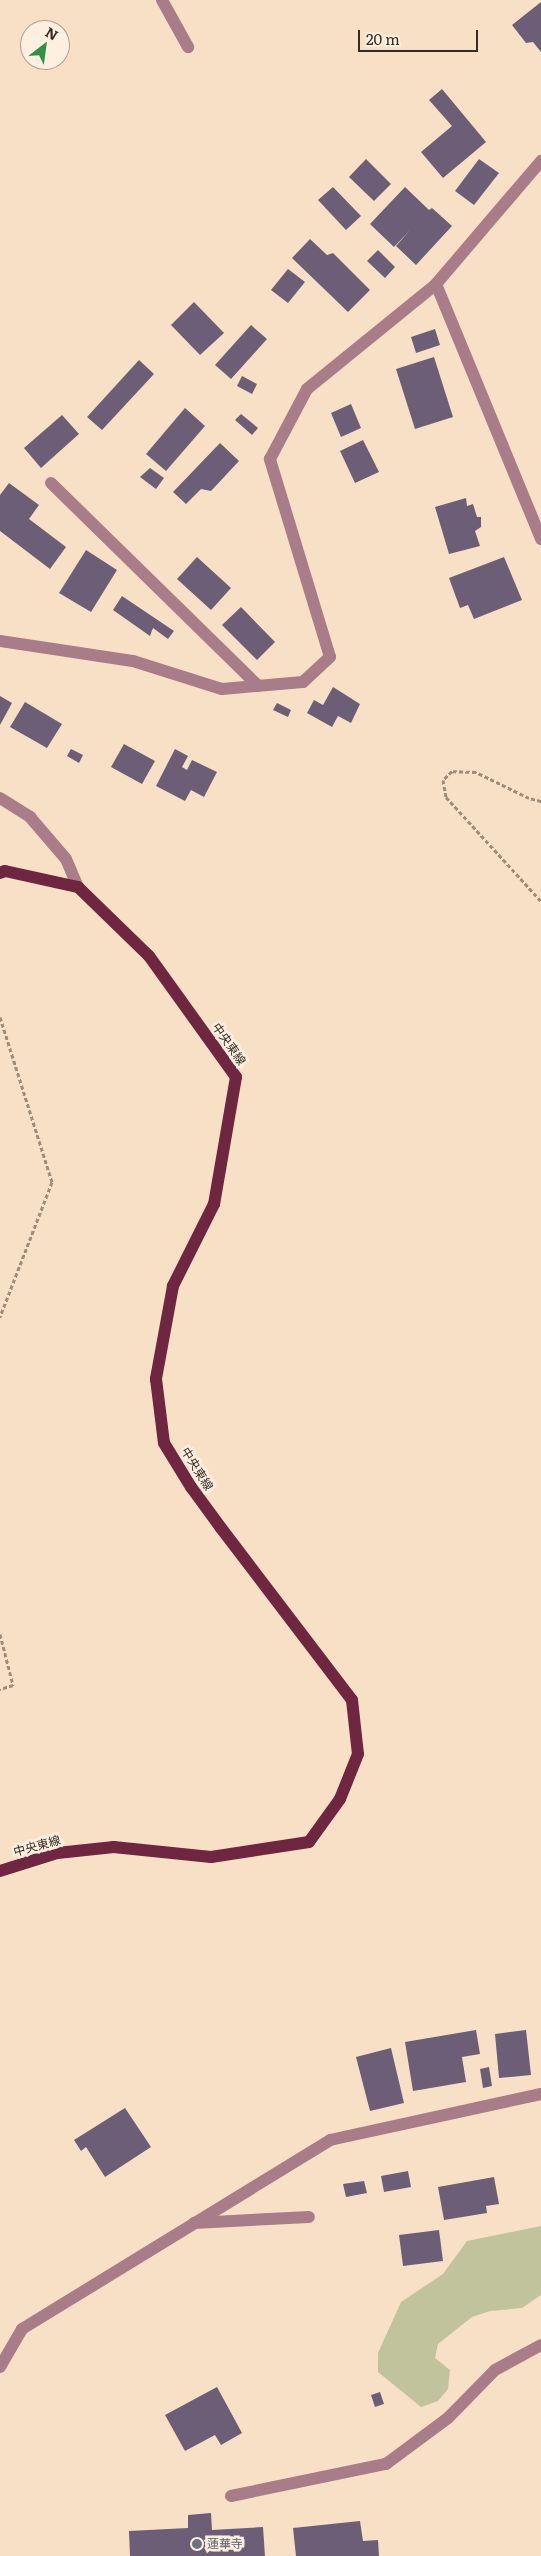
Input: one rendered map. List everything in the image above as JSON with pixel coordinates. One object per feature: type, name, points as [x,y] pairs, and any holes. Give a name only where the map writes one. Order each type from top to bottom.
[{"type":"main road","points":[[0,873],[6,871],[78,886]]},
{"type":"main road","name":"中央東線","points":[[0,1872],[57,1853],[114,1847],[211,1858],[309,1842],[340,1799],[358,1754],[352,1700],[216,1522],[191,1487],[164,1443],[156,1379],[173,1286],[214,1204],[236,1077],[150,956],[78,886]]},
{"type":"street","points":[[162,0],[188,48]]},
{"type":"street","points":[[0,641],[133,661],[222,689],[303,682],[330,657],[270,459],[307,389],[436,284],[541,161]]},
{"type":"street","points":[[436,284],[541,539]]},
{"type":"street","points":[[51,483],[258,686]]},
{"type":"street","points":[[0,798],[30,817],[66,859],[78,886]]},
{"type":"street","points":[[0,2367],[22,2329],[330,2140],[541,2094]]},
{"type":"street","points":[[192,2224],[309,2217]]},
{"type":"street","points":[[231,2496],[386,2464],[448,2418],[495,2370],[541,2345]]},
{"type":"path","points":[[541,801],[529,798],[476,772],[452,771],[443,780],[446,797],[541,901]]},
{"type":"path","points":[[0,1017],[52,1182],[0,1317]]},
{"type":"path","points":[[0,1634],[13,1684],[0,1689]]},
{"type":"green space","points":[[541,2226],[541,2295],[522,2308],[490,2311],[472,2317],[438,2344],[435,2358],[450,2370],[448,2389],[438,2401],[421,2407],[378,2372],[378,2353],[401,2302],[443,2274],[467,2241]]},
{"type":"building","points":[[541,2],[541,52],[533,42],[526,43],[512,25]]},
{"type":"building","points":[[442,89],[486,142],[443,178],[421,152],[452,126],[429,100]]},
{"type":"building","points":[[366,159],[391,184],[374,201],[349,177]]},
{"type":"building","points":[[479,159],[499,173],[474,205],[455,191]]},
{"type":"building","points":[[333,187],[361,216],[346,230],[318,200]]},
{"type":"building","points":[[405,187],[429,210],[432,208],[452,226],[416,265],[396,246],[410,230],[394,247],[370,224]]},
{"type":"building","points":[[310,239],[327,255],[333,253],[370,290],[348,312],[292,258]]},
{"type":"building","points":[[378,250],[395,267],[385,278],[367,261]]},
{"type":"building","points":[[288,269],[305,282],[288,303],[271,290]]},
{"type":"building","points":[[194,302],[224,333],[200,355],[171,325]]},
{"type":"building","points":[[251,325],[267,339],[231,379],[215,365]]},
{"type":"building","points":[[435,329],[440,345],[416,353],[411,337]]},
{"type":"building","points":[[434,357],[453,417],[415,429],[396,369]]},
{"type":"building","points":[[139,360],[154,374],[102,430],[87,417]]},
{"type":"building","points":[[242,376],[257,384],[252,394],[237,386]]},
{"type":"building","points":[[351,404],[361,428],[341,437],[331,413]]},
{"type":"building","points":[[185,408],[205,426],[166,471],[146,454]]},
{"type":"building","points":[[241,414],[258,428],[252,435],[235,420]]},
{"type":"building","points":[[62,415],[79,434],[41,468],[24,448]]},
{"type":"building","points":[[363,440],[379,472],[355,483],[340,451]]},
{"type":"building","points":[[220,443],[239,461],[211,491],[201,489],[186,504],[173,492]]},
{"type":"building","points":[[150,468],[164,478],[156,489],[140,477]]},
{"type":"building","points":[[9,483],[39,505],[29,519],[66,547],[50,569],[0,531],[0,495]]},
{"type":"building","points":[[466,498],[467,506],[473,504],[477,517],[481,517],[481,527],[475,531],[480,546],[449,554],[435,507]]},
{"type":"building","points":[[86,550],[117,570],[91,612],[59,593]]},
{"type":"building","points":[[197,557],[231,588],[211,610],[177,579]]},
{"type":"building","points":[[504,557],[522,600],[474,619],[468,605],[460,608],[449,578]]},
{"type":"building","points":[[122,596],[174,631],[168,639],[153,628],[150,636],[113,610]]},
{"type":"building","points":[[241,607],[275,642],[257,660],[222,625]]},
{"type":"building","points":[[333,687],[360,704],[351,723],[338,716],[332,727],[307,713],[314,700],[323,705]]},
{"type":"building","points":[[0,696],[12,703],[0,725]]},
{"type":"building","points":[[25,702],[62,724],[47,748],[10,727]]},
{"type":"building","points":[[277,703],[291,710],[288,717],[273,710]]},
{"type":"building","points":[[124,744],[155,761],[142,784],[111,767]]},
{"type":"building","points":[[71,749],[83,755],[79,763],[67,756]]},
{"type":"building","points":[[175,749],[188,756],[182,767],[187,770],[192,760],[217,772],[204,797],[191,790],[185,801],[156,786]]},
{"type":"building","points":[[476,2030],[480,2054],[462,2057],[466,2082],[413,2091],[405,2042]]},
{"type":"building","points":[[526,2030],[531,2075],[499,2078],[495,2034]]},
{"type":"building","points":[[391,2048],[404,2103],[370,2111],[356,2057]]},
{"type":"building","points":[[489,2067],[492,2086],[483,2088],[480,2069]]},
{"type":"building","points":[[125,2108],[151,2147],[105,2177],[86,2147],[81,2151],[74,2140]]},
{"type":"building","points":[[408,2171],[411,2187],[384,2192],[381,2176]]},
{"type":"building","points":[[494,2177],[499,2204],[486,2206],[487,2213],[444,2220],[438,2187]]},
{"type":"building","points":[[364,2181],[367,2193],[346,2197],[343,2184]]},
{"type":"building","points":[[439,2230],[443,2261],[403,2266],[399,2235]]},
{"type":"building","points":[[217,2387],[242,2433],[221,2445],[215,2435],[185,2451],[165,2415]]},
{"type":"building","points":[[380,2392],[384,2404],[375,2407],[371,2395]]},
{"type":"building","name":"蓮華寺","points":[[211,2513],[212,2530],[263,2527],[265,2556],[130,2556],[129,2531],[188,2528],[188,2515]]},
{"type":"building","points":[[360,2521],[363,2541],[378,2540],[379,2556],[296,2556],[293,2528]]},
{"type":"place","name":"蓮華寺","points":[[197,2544]]}]
